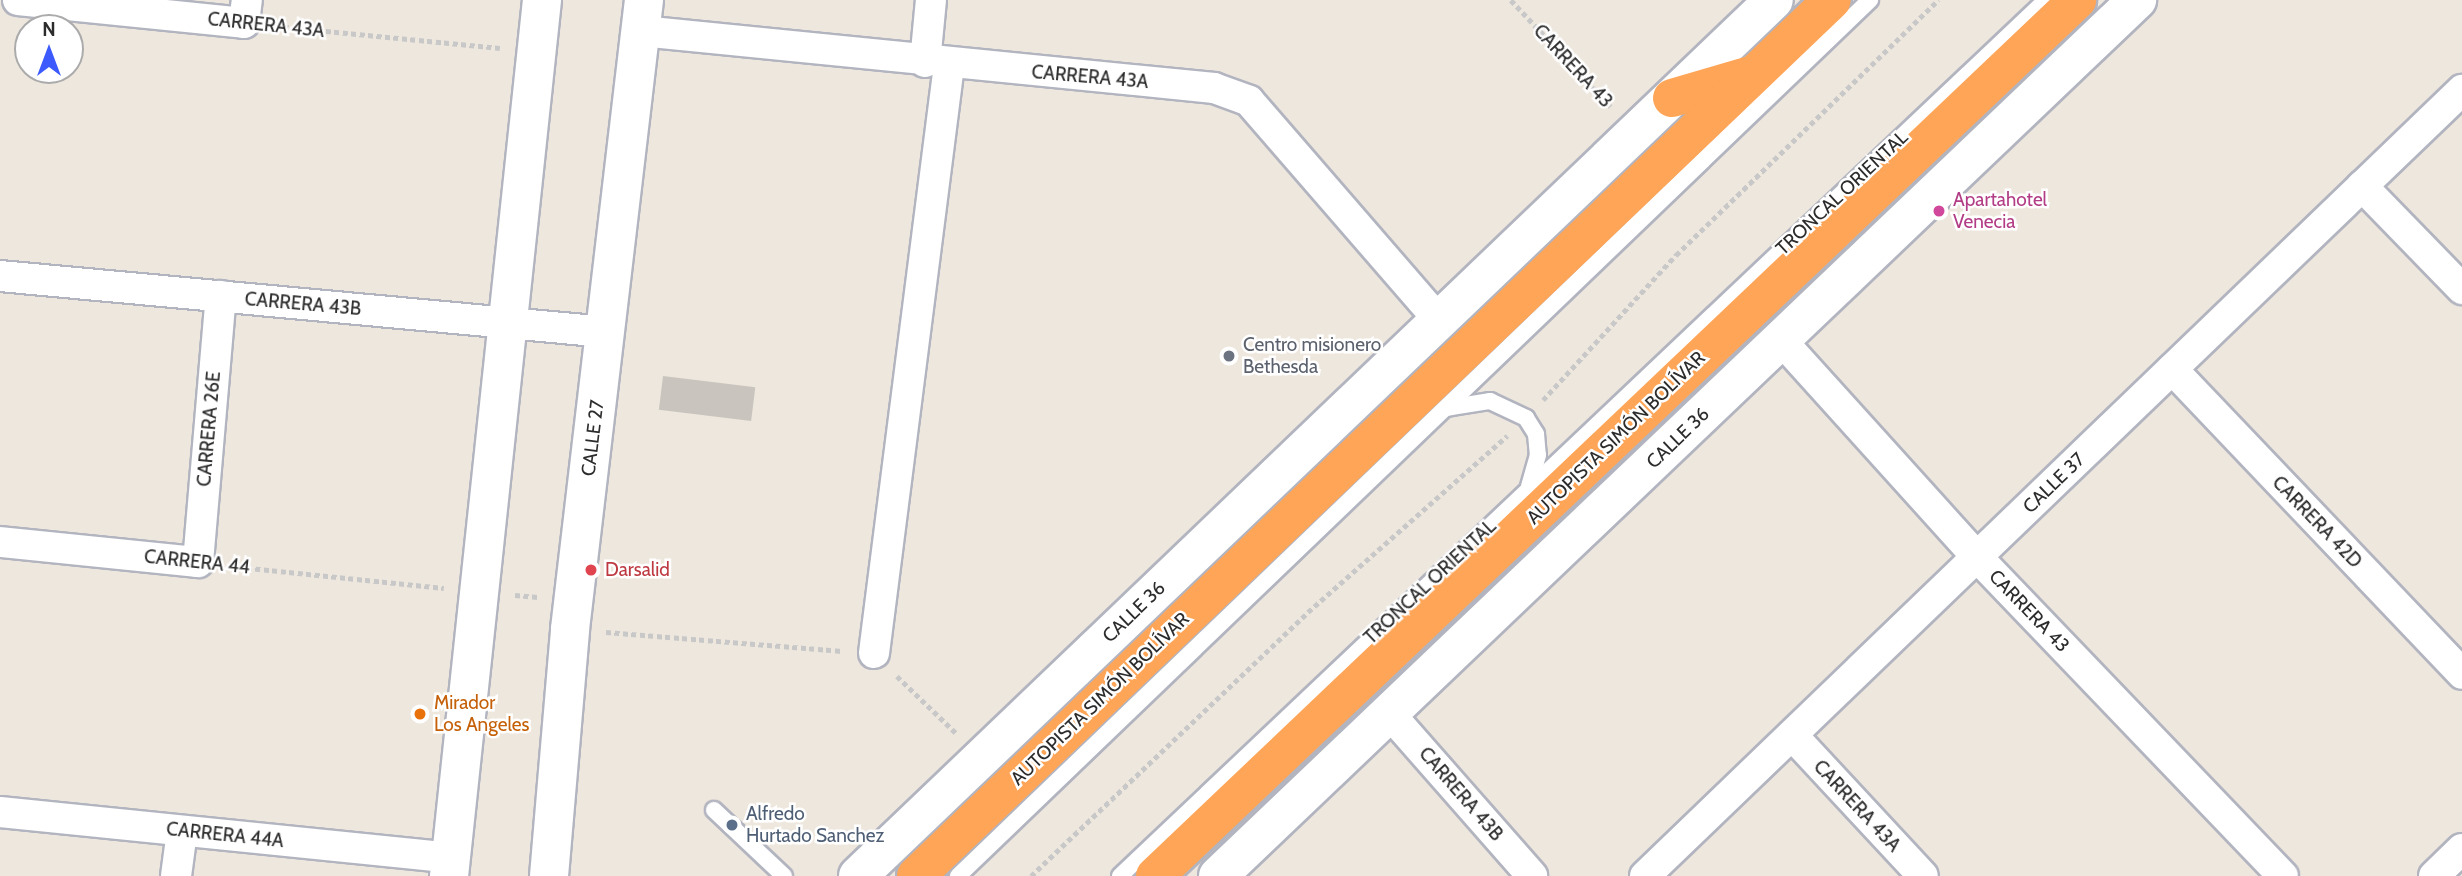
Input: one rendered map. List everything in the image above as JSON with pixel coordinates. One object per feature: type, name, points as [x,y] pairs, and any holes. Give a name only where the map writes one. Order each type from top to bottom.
[{"type":"highway","name":"AUTOPISTA SIMÓN BOLÍVAR","points":[[916,876],[1832,0]]},
{"type":"highway","name":"AUTOPISTA SIMÓN BOLÍVAR","points":[[1155,876],[2077,0]]},
{"type":"highway","points":[[1672,97],[1755,73]]},
{"type":"street","name":"CARRERA 43A","points":[[18,0],[246,11]]},
{"type":"street","points":[[449,867],[542,0]]},
{"type":"street","points":[[874,653],[937,63],[931,0]]},
{"type":"street","name":"CALLE 36","points":[[858,876],[1774,0]]},
{"type":"street","name":"CALLE 36","points":[[1218,876],[2137,0]]},
{"type":"street","name":"CARRERA 43A","points":[[643,16],[937,63],[1214,88],[1249,101],[1438,320]]},
{"type":"street","name":"CALLE 27","points":[[549,876],[570,629],[643,16]]},
{"type":"street","name":"CALLE 37","points":[[1645,876],[2462,90]]},
{"type":"street","points":[[2362,186],[2462,289]]},
{"type":"street","name":"CARRERA 43B","points":[[0,276],[606,332]]},
{"type":"street","name":"CARRERA 26E","points":[[198,562],[221,296]]},
{"type":"street","name":"CARRERA 43","points":[[1780,340],[1977,557],[2283,876]]},
{"type":"street","name":"CARRERA 42D","points":[[2172,369],[2462,674]]},
{"type":"street","name":"CARRERA 44","points":[[0,542],[198,562]]},
{"type":"street","name":"CARRERA 43B","points":[[1389,713],[1532,876]]},
{"type":"street","name":"CARRERA 43A","points":[[1792,735],[1923,876]]},
{"type":"street","name":"CARRERA 44A","points":[[0,812],[182,831],[449,867]]},
{"type":"street","points":[[176,876],[182,831]]},
{"type":"street","points":[[2434,876],[2462,849]]},
{"type":"lane","points":[[958,876],[1870,0]]},
{"type":"lane","name":"TRONCAL ORIENTAL","points":[[1120,876],[2046,0]]},
{"type":"lane","points":[[1445,408],[1490,401],[1510,407],[1526,418],[1536,434],[1538,455],[1528,490]]},
{"type":"lane","points":[[714,810],[784,876]]},
{"type":"path","name":"CARRERA 43","points":[[1511,0],[1635,133]]},
{"type":"path","points":[[1031,876],[1308,612],[1526,418],[1676,255],[1938,0]]},
{"type":"path","name":"CARRERA 43A","points":[[246,11],[515,50]]},
{"type":"path","name":"CARRERA 44","points":[[198,562],[394,582]]},
{"type":"path","points":[[570,629],[874,653],[980,759]]},
{"type":"building","points":[[663,376],[755,387],[751,421],[659,410]]},
{"type":"place","name":"Apartahotel Venecia","points":[[1939,211]]},
{"type":"place","name":"Centro misionero Bethesda","points":[[1229,356]]},
{"type":"place","name":"Darsalid","points":[[591,570]]},
{"type":"place","name":"Mirador Los Angeles","points":[[420,714]]},
{"type":"place","name":"Alfredo Hurtado Sanchez","points":[[732,825]]}]
